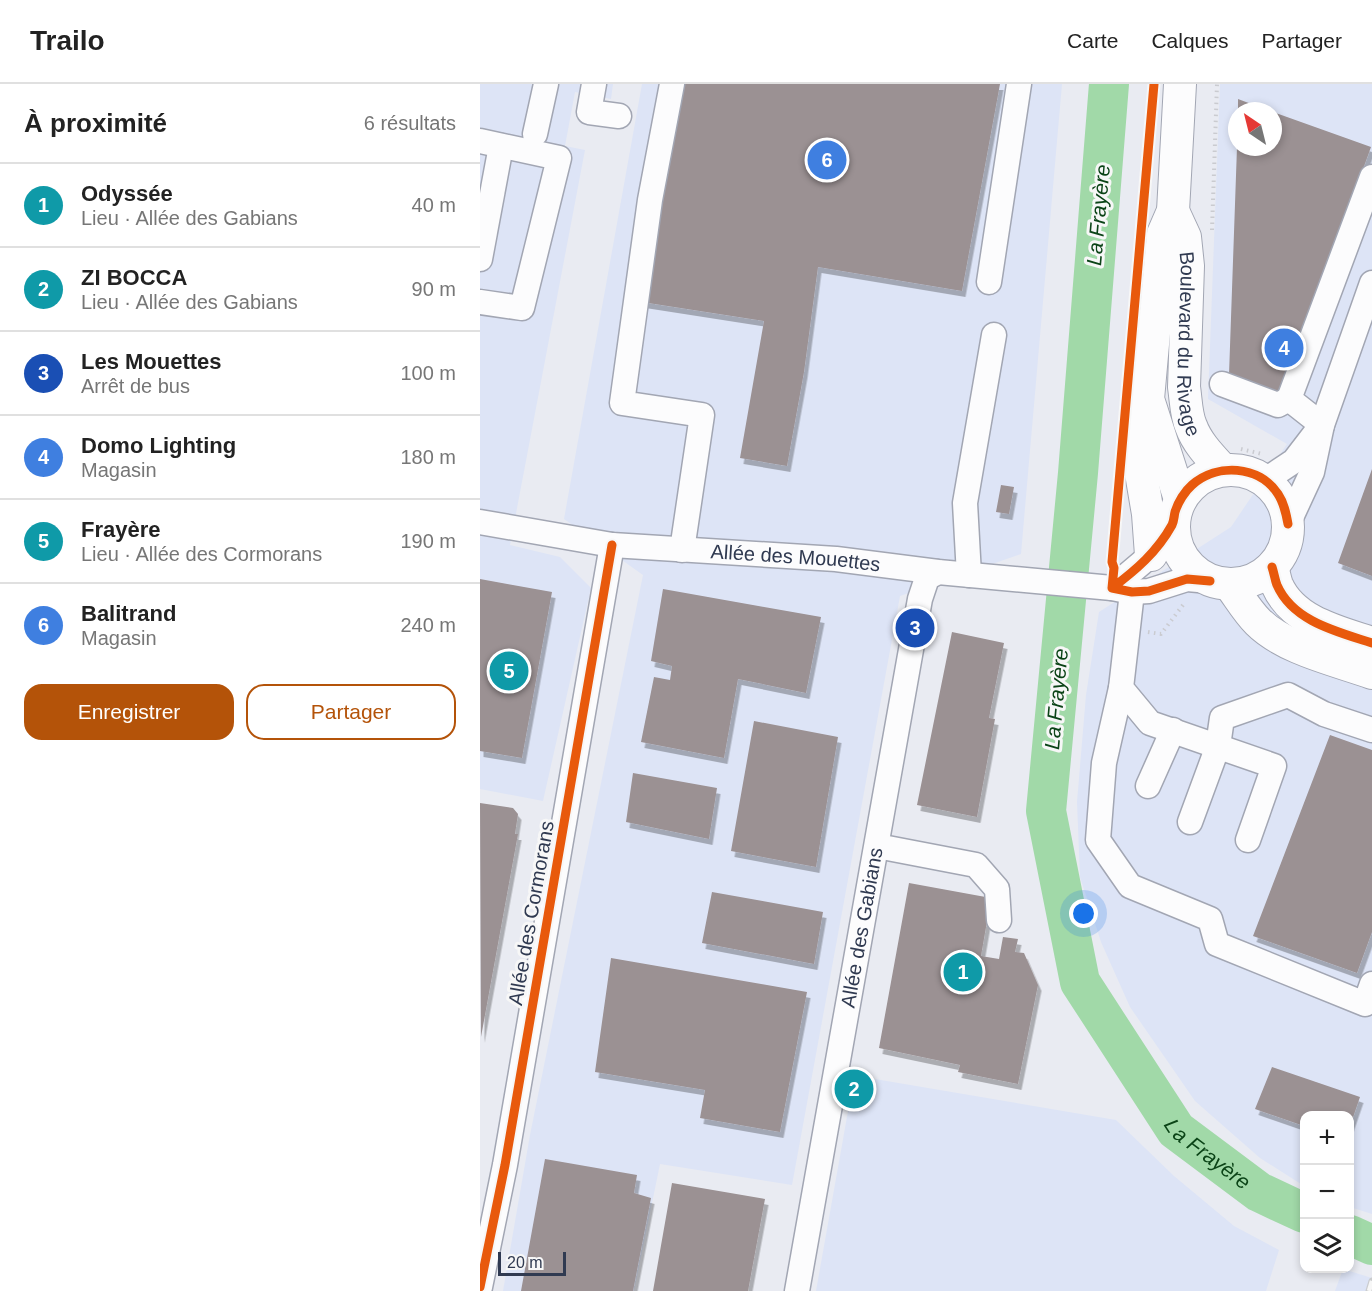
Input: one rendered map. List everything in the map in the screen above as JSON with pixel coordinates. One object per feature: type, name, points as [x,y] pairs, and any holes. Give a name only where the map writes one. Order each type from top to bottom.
[{"type":"main road","name":"Boulevard du Rivage","points":[[1177,511],[1148,399],[1163,234],[1173,211],[1180,84]]},
{"type":"main road","name":"Boulevard du Rivage","points":[[1173,211],[1185,237],[1188,266],[1184,387],[1187,407],[1191,426],[1203,448],[1223,470]]},
{"type":"main road","points":[[1148,399],[1139,416],[1138,455],[1148,514],[1151,555]]},
{"type":"main road","points":[[1220,583],[1253,580],[1272,567],[1282,554],[1287,539],[1288,524],[1285,507],[1276,492],[1264,480],[1251,473],[1223,470],[1206,475],[1191,485],[1177,511],[1174,537],[1178,551],[1186,564],[1197,574],[1220,583],[1270,632],[1289,643],[1372,673]]},
{"type":"main road","points":[[1272,567],[1277,586],[1290,604],[1306,618],[1372,643]]},
{"type":"street","points":[[536,134],[546,84]]},
{"type":"street","points":[[594,84],[589,112],[619,116]]},
{"type":"street","points":[[672,84],[650,200],[622,403],[702,415],[682,550]]},
{"type":"street","points":[[989,282],[1018,84]]},
{"type":"street","points":[[480,259],[491,143],[559,158],[522,308],[480,302]]},
{"type":"street","points":[[1222,384],[1278,405],[1288,399],[1372,177]]},
{"type":"street","points":[[1288,524],[1312,472],[1322,425],[1372,283]]},
{"type":"street","points":[[969,575],[965,503],[994,335]]},
{"type":"street","points":[[1288,399],[1322,425]]},
{"type":"street","points":[[1264,480],[1294,461],[1322,425]]},
{"type":"street","points":[[1177,511],[1151,555],[1112,589],[1121,688],[1104,764],[1098,840],[1130,886],[1210,919],[1217,944],[1365,1005],[1372,984]]},
{"type":"street","name":"Allée des Mouettes","points":[[480,522],[612,545],[836,559],[938,572],[1112,589],[1149,591],[1187,579],[1220,583]]},
{"type":"street","name":"Allée des Cormorans","points":[[480,1287],[505,1165],[612,545]]},
{"type":"street","name":"Allée des Gabians","points":[[797,1291],[922,588],[927,578],[938,572]]},
{"type":"street","points":[[1121,688],[1150,723],[1274,766],[1248,840]]},
{"type":"street","points":[[1190,822],[1218,747],[1222,718],[1288,694],[1324,714],[1372,730]]},
{"type":"street","points":[[1148,786],[1173,730]]},
{"type":"street","points":[[876,846],[976,865],[997,890],[999,920]]},
{"type":"shaded area","points":[[480,84],[613,84],[611,99],[575,92],[565,146],[585,150],[510,545],[560,557],[591,588],[543,801],[480,789]]},
{"type":"shaded area","points":[[642,84],[1062,84],[1021,554],[900,596],[792,1185],[660,1164],[634,1291],[503,1291],[530,1135],[643,575],[564,519]]},
{"type":"shaded area","points":[[1220,84],[1372,84],[1372,1214],[1354,1208],[1354,1111],[1300,1111],[1300,1183],[1260,1158],[1195,1101],[1130,1007],[1101,942],[1080,877],[1077,802],[1086,695],[1099,612],[1231,527],[1287,444],[1208,399]]},
{"type":"shaded area","points":[[863,1077],[1116,1120],[1174,1176],[1234,1226],[1279,1250],[1266,1291],[816,1291],[850,1100],[857,1100]]},
{"type":"shaded area","points":[[1354,1272],[1372,1278],[1372,1291],[1335,1291],[1342,1273]]},
{"type":"building","points":[[682,84],[1000,84],[962,291],[818,267],[804,372],[787,466],[740,458],[764,321],[642,302]]},
{"type":"building","points":[[1282,115],[1371,147],[1281,394],[1229,375],[1237,156],[1282,156]]},
{"type":"building","points":[[1372,469],[1372,576],[1338,563]]},
{"type":"building","points":[[1001,485],[1014,487],[1009,514],[996,512]]},
{"type":"building","points":[[480,579],[552,592],[522,758],[480,751]]},
{"type":"building","points":[[663,589],[821,617],[806,693],[738,679],[724,758],[641,742],[654,677],[670,680],[672,666],[651,661]]},
{"type":"building","points":[[952,632],[1004,643],[989,718],[995,719],[977,817],[917,805]]},
{"type":"building","points":[[754,721],[838,737],[816,867],[731,851]]},
{"type":"building","points":[[1330,735],[1372,750],[1372,932],[1357,973],[1253,936]]},
{"type":"building","points":[[633,773],[717,788],[709,839],[626,822]]},
{"type":"building","points":[[480,803],[513,808],[518,814],[515,834],[518,834],[481,1037]]},
{"type":"building","points":[[909,883],[991,898],[981,956],[999,959],[1003,937],[1018,939],[1015,952],[1024,953],[1038,985],[1018,1084],[958,1072],[960,1065],[879,1048]]},
{"type":"building","points":[[712,892],[823,912],[814,964],[702,943]]},
{"type":"building","points":[[611,958],[807,992],[780,1132],[700,1118],[705,1090],[595,1072]]},
{"type":"building","points":[[1272,1067],[1360,1097],[1354,1114],[1354,1111],[1300,1111],[1300,1125],[1255,1109]]},
{"type":"building","points":[[852,1079],[860,1081],[856,1099],[849,1097]]},
{"type":"building","points":[[545,1159],[637,1175],[634,1193],[651,1198],[633,1291],[521,1291]]},
{"type":"building","points":[[672,1183],[765,1199],[748,1291],[653,1291]]},
{"type":"waterway","name":"La Frayère","points":[[1109,84],[1078,473],[1046,811],[1080,982],[1176,1130],[1259,1192],[1300,1211]]},
{"type":"waterway","name":"La Frayère","points":[[1354,1237],[1372,1245]]},
{"type":"railway","points":[[1369,1291],[1372,1281]]},
{"type":"cycle path","points":[[1112,588],[1114,568],[1112,562],[1154,84]]},
{"type":"cycle path","points":[[1112,588],[1138,567],[1160,544],[1172,525],[1176,508],[1187,490],[1202,478],[1213,473],[1237,470],[1260,477],[1270,484],[1280,497],[1288,524]]},
{"type":"cycle path","points":[[480,1287],[505,1165],[612,545]]},
{"type":"cycle path","points":[[1272,567],[1277,585],[1284,598],[1305,617],[1332,630],[1372,643]]},
{"type":"cycle path","points":[[1112,588],[1132,592],[1149,591],[1187,579],[1210,581]]},
{"type":"place","name":"Balitrand","points":[[827,160]]},
{"type":"place","name":"Domo Lighting","points":[[1284,348]]},
{"type":"place","name":"Les Mouettes","points":[[915,628]]},
{"type":"place","name":"Frayère","points":[[509,671]]},
{"type":"place","name":"Odyssée","points":[[963,972]]},
{"type":"place","name":"ZI BOCCA","points":[[854,1089]]}]
